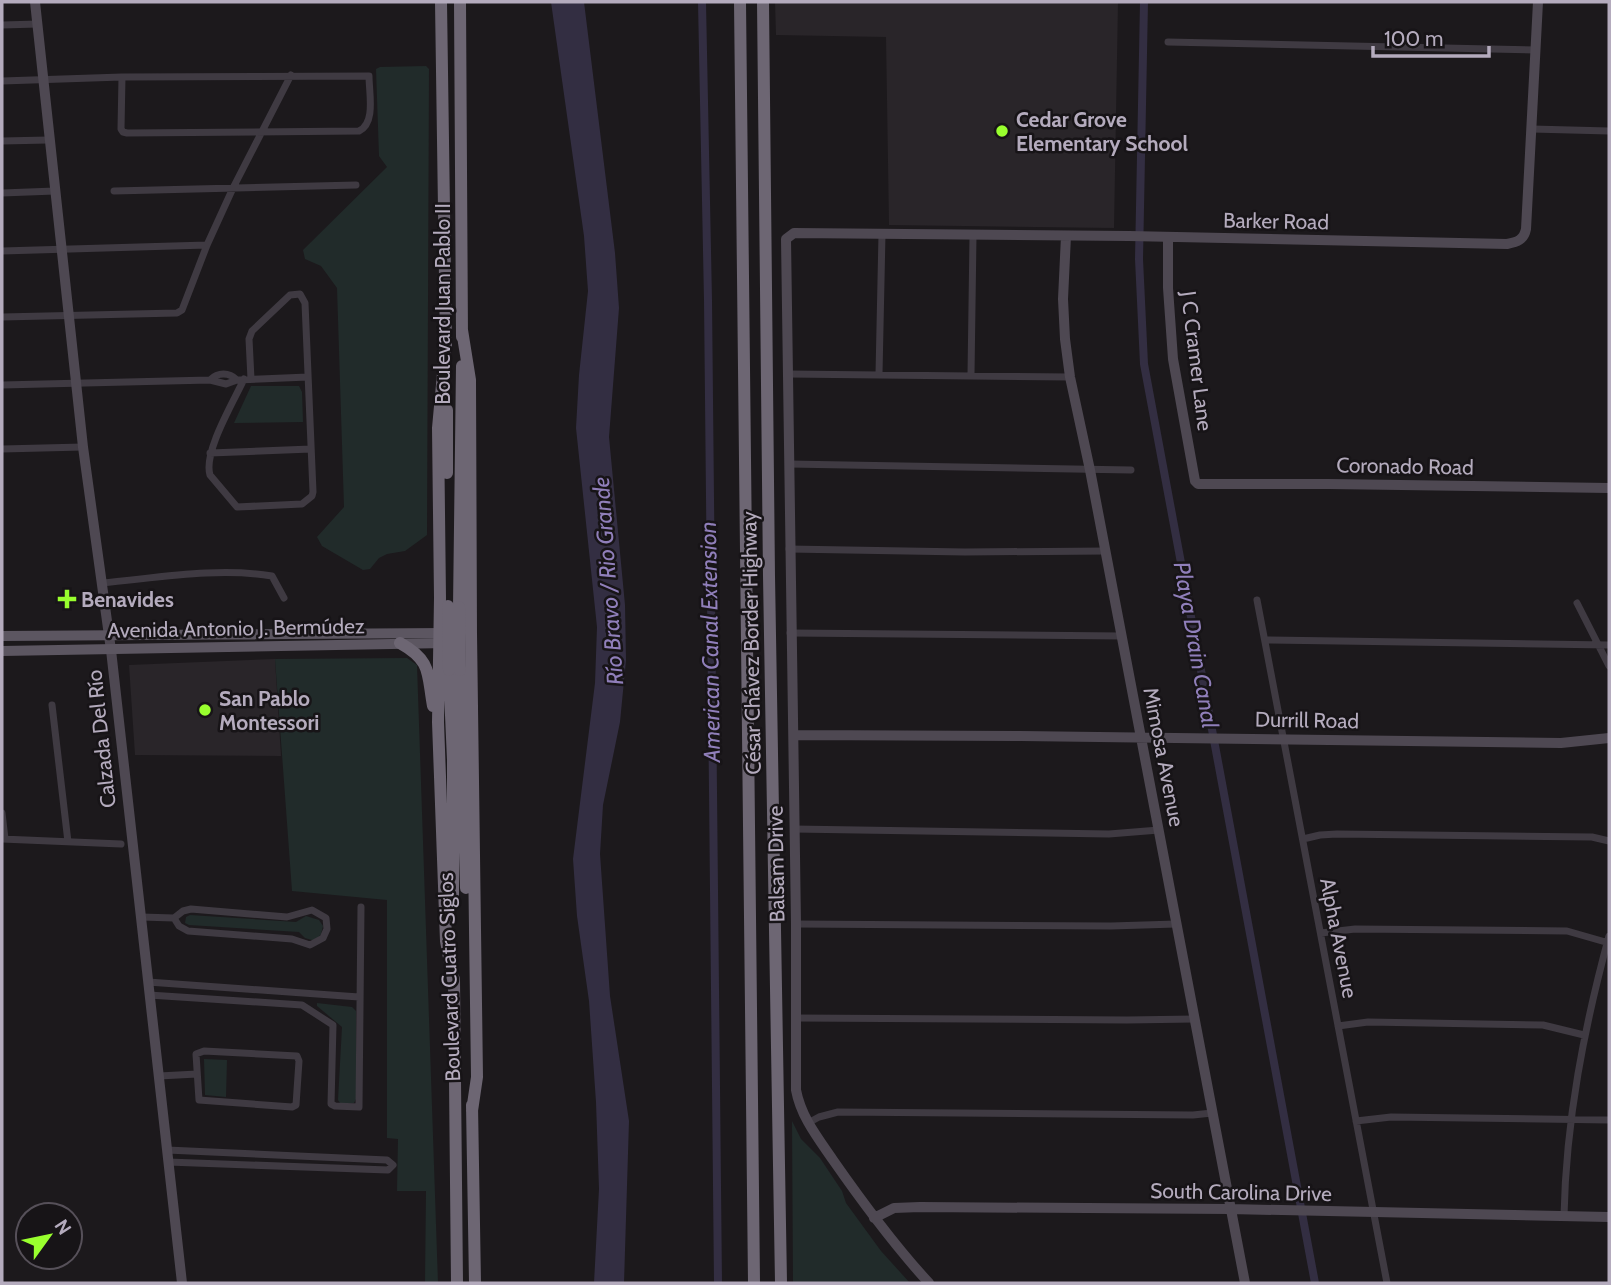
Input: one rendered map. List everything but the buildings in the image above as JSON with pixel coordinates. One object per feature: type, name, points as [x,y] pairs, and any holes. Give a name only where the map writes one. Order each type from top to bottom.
[{"type":"highway","name":"Boulevard Juan Pablo II","points":[[441,2],[447,428],[454,605]]},
{"type":"highway","name":"Boulevard Juan Pablo II","points":[[454,605],[462,330],[460,2]]},
{"type":"highway","name":"César Chávez Border Highway","points":[[740,2],[754,1283]]},
{"type":"highway","name":"César Chávez Border Highway","points":[[763,2],[781,1283]]},
{"type":"highway","points":[[455,673],[439,638],[454,605],[470,380],[462,330]]},
{"type":"highway","points":[[446,341],[438,428],[454,605],[455,673],[477,1077],[472,1111]]},
{"type":"highway","points":[[438,722],[471,638],[454,605]]},
{"type":"highway","points":[[400,643],[419,655],[424,662],[438,722],[446,941],[454,985]]},
{"type":"highway","name":"Boulevard Cuatro Siglos","points":[[455,673],[459,865],[472,1111],[475,1283]]},
{"type":"highway","name":"Boulevard Cuatro Siglos","points":[[457,1283],[454,985],[459,865]]},
{"type":"main road","name":"Avenida Antonio J. Bermúdez","points":[[2,636],[471,638]]},
{"type":"main road","name":"Avenida Antonio J. Bermúdez","points":[[2,651],[400,643],[439,638]]},
{"type":"street","name":"Calzada Del Río","points":[[35,2],[82,447],[111,650],[182,1283]]},
{"type":"street","name":"Barker Road","points":[[789,235],[1129,236],[1507,244],[1517,242],[1522,239],[1526,229],[1538,2]]},
{"type":"street","points":[[2,25],[38,24]]},
{"type":"street","points":[[1168,42],[1536,50]]},
{"type":"street","points":[[2,317],[177,313],[185,307],[207,245],[233,188],[291,75]]},
{"type":"street","points":[[2,81],[122,77],[369,76],[369,121],[366,128],[359,131],[127,134],[121,129],[122,77]]},
{"type":"street","points":[[1532,130],[1609,131]]},
{"type":"street","points":[[2,141],[48,140]]},
{"type":"street","points":[[114,191],[356,185]]},
{"type":"street","points":[[2,193],[55,191]]},
{"type":"street","points":[[879,374],[882,234]]},
{"type":"street","name":"Balsam Drive","points":[[789,235],[785,245],[790,633],[794,735],[796,1090],[808,1124],[874,1218],[929,1283]]},
{"type":"street","points":[[971,375],[973,236]]},
{"type":"street","name":"Mimosa Avenue","points":[[1066,236],[1063,318],[1070,377],[1142,737],[1245,1283]]},
{"type":"street","name":"J C Cramer Lane","points":[[1168,238],[1173,359],[1195,481],[1201,486]]},
{"type":"street","points":[[2,251],[207,245]]},
{"type":"street","points":[[294,293],[300,294],[305,301],[308,377],[312,496],[305,502],[239,508],[233,505],[210,474],[210,453],[244,379],[252,331],[294,293]]},
{"type":"street","points":[[2,385],[209,380],[221,374],[244,379],[308,377]]},
{"type":"street","points":[[788,374],[1070,377]]},
{"type":"street","points":[[2,449],[82,447]]},
{"type":"street","points":[[210,453],[311,449]]},
{"type":"street","points":[[789,464],[1131,470]]},
{"type":"street","name":"Coronado Road","points":[[1201,486],[1329,484],[1609,488]]},
{"type":"street","points":[[789,550],[1105,551]]},
{"type":"street","points":[[102,583],[215,574],[260,574],[272,576],[284,598]]},
{"type":"street","name":"Alpha Avenue","points":[[1257,600],[1387,1283]]},
{"type":"street","points":[[1577,603],[1609,666]]},
{"type":"street","points":[[790,633],[1122,636]]},
{"type":"street","points":[[1265,640],[1609,645]]},
{"type":"street","points":[[52,705],[68,842]]},
{"type":"street","name":"Durrill Road","points":[[794,735],[1202,737],[1561,743],[1609,738]]},
{"type":"street","points":[[2,813],[3,839],[121,844]]},
{"type":"street","points":[[794,828],[1109,834],[1159,830]]},
{"type":"street","points":[[1303,839],[1337,834],[1592,837],[1609,841]]},
{"type":"street","points":[[149,995],[302,1005],[333,1025],[331,1105],[358,1107],[361,1104],[361,907]]},
{"type":"street","points":[[141,917],[174,918],[191,909],[287,917],[312,910],[326,918],[327,929],[323,939],[310,945],[292,939],[188,930],[179,926],[174,918]]},
{"type":"street","points":[[796,924],[1176,924]]},
{"type":"street","points":[[1321,933],[1355,929],[1567,931],[1609,940],[1584,1035],[1570,1120],[1564,1216]]},
{"type":"street","points":[[148,982],[359,997]]},
{"type":"street","points":[[302,1005],[303,993]]},
{"type":"street","points":[[795,1018],[1194,1019]]},
{"type":"street","points":[[1338,1026],[1368,1022],[1543,1025],[1584,1035]]},
{"type":"street","points":[[199,1052],[296,1056],[299,1060],[296,1103],[292,1107],[199,1101],[198,1074],[196,1055],[199,1052]]},
{"type":"street","points":[[159,1076],[198,1074]]},
{"type":"street","points":[[808,1124],[819,1116],[838,1112],[1212,1113]]},
{"type":"street","points":[[1356,1121],[1391,1117],[1609,1120]]},
{"type":"street","points":[[167,1150],[387,1160],[393,1165],[388,1170],[168,1162]]},
{"type":"street","points":[[211,1152],[211,1164]]},
{"type":"street","points":[[245,1154],[245,1165]]},
{"type":"street","points":[[332,1157],[332,1168]]},
{"type":"street","name":"South Carolina Drive","points":[[874,1218],[894,1208],[920,1207],[1230,1209],[1609,1217]]},
{"type":"shaded area","name":"Cedar Grove Elementary School","points":[[775,2],[1118,2],[1114,228],[889,225],[886,37],[776,35]]},
{"type":"shaded area","points":[[426,66],[429,69],[427,535],[405,551],[387,554],[379,558],[370,569],[363,570],[322,546],[317,537],[344,507],[337,288],[321,266],[305,259],[303,250],[387,167],[379,156],[376,69]]},
{"type":"shaded area","points":[[251,386],[299,386],[302,392],[303,422],[234,423]]},
{"type":"shaded area","points":[[407,658],[417,665],[438,1283],[425,1283],[426,1191],[397,1191],[398,1139],[387,1138],[387,900],[292,891],[275,659]]},
{"type":"shaded area","name":"San Pablo Montessori","points":[[275,659],[281,756],[135,755],[129,665]]},
{"type":"shaded area","points":[[190,915],[296,922],[306,916],[319,920],[323,926],[315,941],[305,938],[299,932],[189,925],[185,923],[186,917]]},
{"type":"shaded area","points":[[317,1003],[352,1007],[356,1011],[354,1103],[340,1103],[338,1100],[342,1027],[317,1006]]},
{"type":"shaded area","points":[[204,1059],[227,1060],[226,1097],[205,1095]]},
{"type":"shaded area","points":[[792,1121],[801,1139],[820,1158],[842,1191],[846,1203],[881,1251],[910,1283],[793,1283]]},
{"type":"water","name":"Río Bravo / Rio Grande","points":[[551,2],[584,2],[615,253],[619,308],[609,437],[625,605],[626,660],[620,722],[603,805],[600,854],[610,996],[629,1121],[624,1283],[594,1283],[599,1189],[596,1102],[589,1001],[577,916],[573,859],[595,683],[597,627],[576,428],[588,291],[584,236]]},
{"type":"waterway","name":"American Canal Extension","points":[[702,2],[708,300],[718,1283]]},
{"type":"waterway","name":"Playa Drain Canal","points":[[1144,2],[1139,259],[1144,364],[1315,1283]]},
{"type":"place","name":"Cedar Grove Elementary School","points":[[1002,131]]},
{"type":"place","name":"Benavides","points":[[67,599]]},
{"type":"place","name":"San Pablo Montessori","points":[[205,710]]}]
